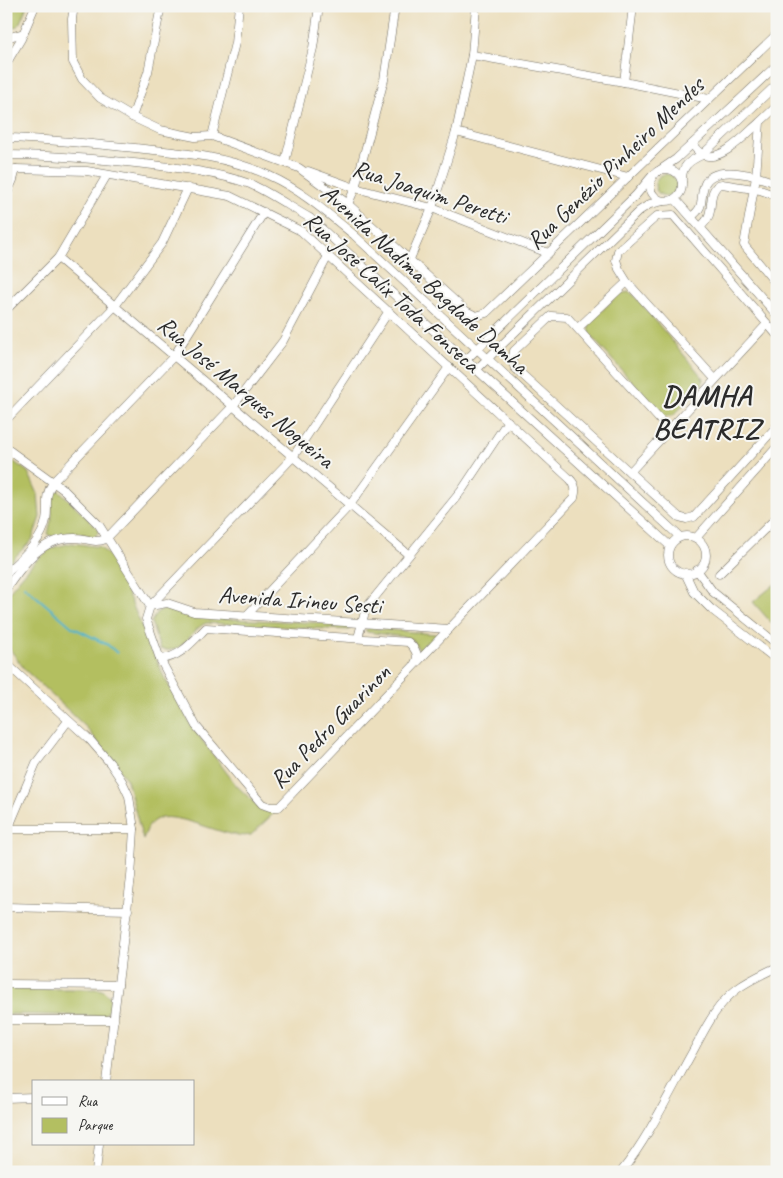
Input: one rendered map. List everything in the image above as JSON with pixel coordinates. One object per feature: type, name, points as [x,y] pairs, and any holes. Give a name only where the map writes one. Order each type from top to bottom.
[{"type":"street","points":[[6,64],[24,32],[35,6]]},
{"type":"street","points":[[74,6],[72,19],[73,62],[82,78],[100,98],[132,117],[160,130],[196,137],[212,136],[299,168],[348,204],[410,259],[432,208],[456,132],[472,55],[476,6]]},
{"type":"street","points":[[132,117],[148,72],[161,6]]},
{"type":"street","points":[[212,136],[235,43],[239,6]]},
{"type":"street","points":[[284,162],[313,48],[320,6]]},
{"type":"street","points":[[348,204],[355,188],[384,80],[395,6]]},
{"type":"street","points":[[624,82],[633,6]]},
{"type":"street","points":[[6,38],[24,32]]},
{"type":"street","name":"Rua Genézio Pinheiro Mendes","points":[[410,259],[466,311],[476,316],[486,313],[777,34]]},
{"type":"street","points":[[472,55],[709,99]]},
{"type":"street","points":[[466,360],[636,195],[654,174],[676,159],[777,65]]},
{"type":"street","points":[[476,370],[639,210],[650,204],[675,199],[681,191],[683,171],[688,161],[702,155],[777,84]]},
{"type":"street","points":[[692,144],[702,155],[713,156],[725,152],[776,108]]},
{"type":"street","points":[[760,122],[756,177],[744,246],[777,285]]},
{"type":"street","points":[[456,132],[628,177]]},
{"type":"street","name":"Avenida Nadima Bagdade Damha","points":[[6,138],[39,139],[198,154],[237,164],[270,176],[306,196],[354,235],[680,537]]},
{"type":"street","name":"Avenida Nadima Bagdade Damha","points":[[6,155],[44,155],[176,167],[251,184],[310,218],[670,546]]},
{"type":"street","name":"Rua Joaquim Peretti","points":[[299,168],[355,188],[432,208],[548,253]]},
{"type":"street","points":[[6,195],[16,169]]},
{"type":"street","points":[[654,174],[667,169],[672,170],[680,177],[682,182]]},
{"type":"street","name":"Rua José Calix Toda Fonseca","points":[[6,170],[87,171],[230,196],[301,230],[575,483]]},
{"type":"street","points":[[691,217],[700,209],[704,186],[712,176],[724,172],[756,177],[777,184]]},
{"type":"street","points":[[654,174],[650,186],[651,192],[658,200],[663,201]]},
{"type":"street","points":[[6,310],[58,258],[107,175]]},
{"type":"street","points":[[712,176],[718,185]]},
{"type":"street","points":[[700,227],[709,217],[713,192],[718,185],[760,190],[777,196]]},
{"type":"street","points":[[6,420],[115,306],[162,243],[188,188]]},
{"type":"street","points":[[675,199],[777,315]]},
{"type":"street","points":[[6,573],[42,534],[47,520],[48,491],[52,482],[174,356],[264,212]]},
{"type":"street","points":[[715,379],[627,282],[619,269],[616,260],[618,251],[657,216],[667,214],[673,216],[777,335]]},
{"type":"street","points":[[591,239],[601,249]]},
{"type":"street","points":[[6,589],[20,569],[49,542],[75,538],[98,542],[106,539],[233,406],[283,341],[328,256]]},
{"type":"street","name":"Rua José Marques Nogueira","points":[[58,258],[409,555]]},
{"type":"street","points":[[627,282],[578,328],[669,430]]},
{"type":"street","points":[[539,290],[549,300]]},
{"type":"street","points":[[160,660],[146,618],[150,606],[293,457],[389,311]]},
{"type":"street","name":"Avenida Nadima Bagdade Damha","points":[[578,328],[567,317],[551,316],[514,351],[512,361],[515,368],[679,517],[686,519],[694,517],[777,426]]},
{"type":"street","points":[[630,472],[767,324]]},
{"type":"street","points":[[247,615],[350,505],[449,367]]},
{"type":"street","points":[[358,638],[366,608],[462,490],[508,421]]},
{"type":"street","points":[[6,448],[64,490],[99,525],[106,539],[150,606]]},
{"type":"street","points":[[696,538],[777,448]]},
{"type":"street","name":"Rua Pedro Guarinon","points":[[160,660],[196,726],[262,804],[270,807],[279,807],[574,498],[575,483]]},
{"type":"street","points":[[719,574],[777,518]]},
{"type":"street","points":[[680,537],[696,538],[701,542],[706,554],[702,566],[697,570],[685,573],[679,572],[670,564],[668,552],[670,546],[680,537]]},
{"type":"street","points":[[697,570],[713,592],[777,644]]},
{"type":"street","points":[[685,573],[694,592],[711,609],[777,660]]},
{"type":"street","name":"Avenida Irineu Sesti","points":[[150,606],[167,603],[194,612],[449,628]]},
{"type":"street","name":"Avenida Irineu Sesti","points":[[160,660],[170,659],[181,652],[206,628],[408,642],[417,653],[418,660],[415,664]]},
{"type":"street","points":[[6,663],[90,740],[110,763],[129,796],[134,829],[128,910],[106,1080]]},
{"type":"street","points":[[68,721],[36,763],[7,829],[134,829]]},
{"type":"street","points":[[6,907],[128,910]]},
{"type":"street","points":[[621,1172],[662,1107],[720,1006],[736,990],[777,967]]},
{"type":"street","points":[[6,984],[118,985]]},
{"type":"street","points":[[6,1020],[114,1020]]},
{"type":"street","points":[[6,1098],[32,1097]]},
{"type":"street","points":[[96,1172],[99,1146]]},
{"type":"green space","points":[[7,6],[27,6],[19,25],[9,31],[6,31]]},
{"type":"green space","points":[[666,174],[674,177],[677,185],[674,193],[666,196],[658,193],[655,185],[658,177]]},
{"type":"green space","points":[[628,292],[634,295],[703,378],[702,386],[673,416],[661,414],[590,335],[589,323],[619,294]]},
{"type":"green space","points":[[6,456],[28,472],[38,494],[40,517],[32,540],[6,566]]},
{"type":"green space","points":[[57,490],[98,529],[98,533],[94,537],[79,533],[51,537],[48,534],[52,516],[51,496],[52,492]]},
{"type":"green space","points":[[72,543],[100,547],[113,560],[164,677],[193,728],[236,785],[262,810],[275,812],[251,835],[236,835],[183,820],[163,818],[155,820],[151,824],[143,840],[127,780],[86,727],[25,670],[7,645],[6,598],[12,588],[34,562],[51,548]]},
{"type":"green space","points":[[775,584],[777,586],[776,628],[753,602]]},
{"type":"green space","points":[[169,608],[185,615],[206,618],[350,624],[350,630],[206,623],[194,632],[181,646],[169,650],[160,649],[151,622],[157,612]]},
{"type":"green space","points":[[369,628],[435,634],[437,636],[421,653],[413,640],[405,637],[367,632],[365,630]]},
{"type":"green space","points":[[6,989],[99,989],[110,997],[110,1006],[102,1016],[6,1014]]},
{"type":"waterway","points":[[24,586],[72,627],[108,645],[117,653]]},
{"type":"district","name":"DAMHA BEATRIZ","points":[[707,412]]}]
